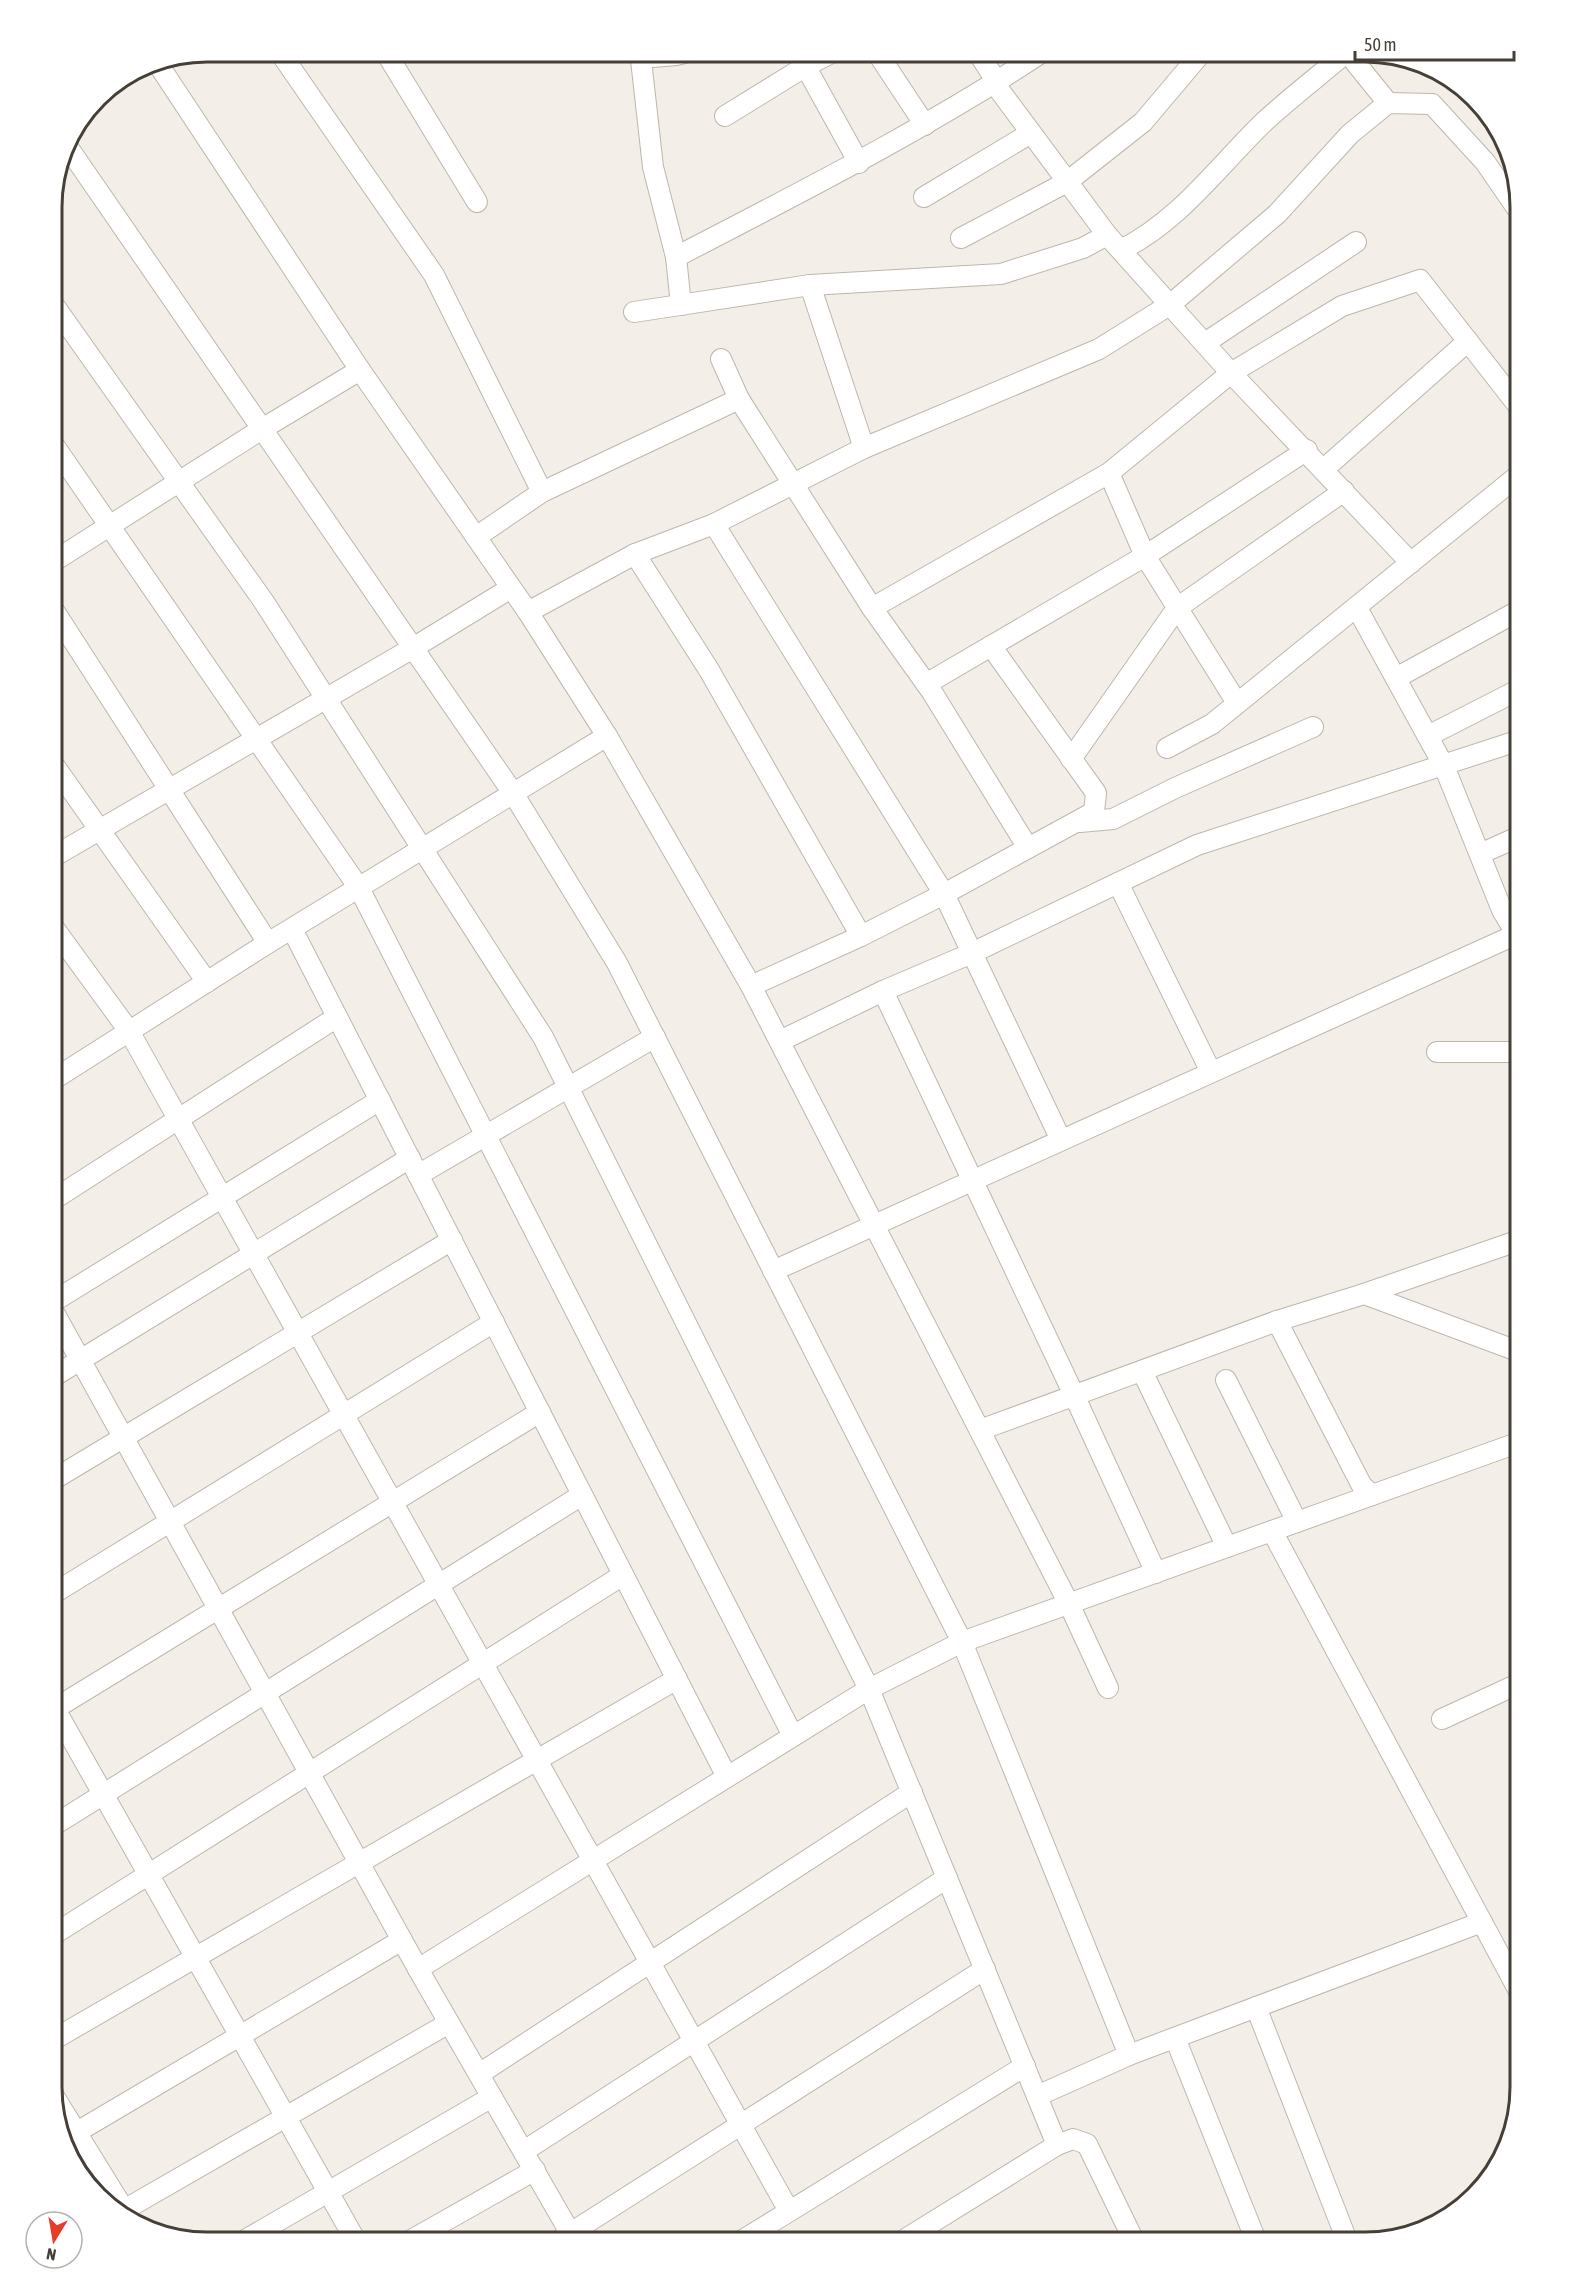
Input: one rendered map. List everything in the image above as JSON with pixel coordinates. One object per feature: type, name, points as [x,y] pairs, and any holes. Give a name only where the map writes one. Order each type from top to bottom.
[{"type":"street","points":[[287,62],[434,275],[542,492]]},
{"type":"street","points":[[392,62],[477,202]]},
{"type":"street","points":[[641,62],[653,167],[676,257],[681,305]]},
{"type":"street","points":[[725,116],[796,62]]},
{"type":"street","points":[[803,62],[859,163]]},
{"type":"street","points":[[883,62],[925,125]]},
{"type":"street","points":[[984,62],[1000,91],[1107,235],[1231,373],[1307,450],[1411,563]]},
{"type":"street","points":[[676,257],[859,163],[1027,62]]},
{"type":"street","points":[[961,238],[1067,182],[1143,122],[1194,62]]},
{"type":"street","points":[[1121,250],[1136,243],[1188,202],[1266,121],[1334,62]]},
{"type":"street","points":[[1354,62],[1388,103]]},
{"type":"street","points":[[161,69],[360,370],[528,612],[607,736],[751,986],[780,1041],[1069,1604],[1108,1688]]},
{"type":"street","points":[[528,612],[635,554],[714,524],[864,448],[1099,349],[1171,304],[1277,214],[1350,134],[1388,103],[1432,104],[1485,162],[1509,197]]},
{"type":"street","points":[[924,197],[1031,133]]},
{"type":"street","points":[[72,153],[513,793],[617,963],[962,1642],[1129,2055]]},
{"type":"street","points":[[634,312],[810,285],[1001,274],[1083,248],[1107,235]]},
{"type":"street","points":[[1205,343],[1356,242]]},
{"type":"street","points":[[872,608],[1109,473],[1231,373],[1342,306],[1420,280],[1510,395]]},
{"type":"street","points":[[810,285],[864,448]]},
{"type":"street","points":[[62,317],[264,602],[543,1037],[869,1689],[1057,2145]]},
{"type":"street","points":[[1324,469],[1468,341]]},
{"type":"street","points":[[722,358],[739,399],[872,608],[926,684],[1028,848]]},
{"type":"street","points":[[62,556],[262,429],[360,370]]},
{"type":"street","points":[[476,537],[542,492],[739,399]]},
{"type":"street","points":[[926,684],[1145,556],[1307,450]]},
{"type":"street","points":[[62,457],[359,888],[793,1736]]},
{"type":"street","points":[[1109,473],[1145,556],[1238,704]]},
{"type":"street","points":[[1167,748],[1212,724],[1238,704],[1510,482]]},
{"type":"street","points":[[1071,759],[1178,608],[1344,491]]},
{"type":"street","points":[[714,524],[944,894],[1061,1140]]},
{"type":"street","points":[[635,554],[709,670],[861,936]]},
{"type":"street","points":[[62,852],[413,648],[511,588]]},
{"type":"street","points":[[1357,608],[1444,766],[1480,854],[1510,906]]},
{"type":"street","points":[[1396,678],[1510,615]]},
{"type":"street","points":[[62,623],[268,943]]},
{"type":"street","points":[[751,986],[861,936],[944,894],[1094,812],[1096,793],[992,646]]},
{"type":"street","points":[[1428,736],[1510,694]]},
{"type":"street","points":[[1075,822],[1113,819],[1175,788],[1313,728]]},
{"type":"street","points":[[62,1072],[607,736]]},
{"type":"street","points":[[780,1041],[883,991],[972,953],[1197,845],[1510,743]]},
{"type":"street","points":[[62,776],[207,982]]},
{"type":"street","points":[[1480,854],[1510,840]]},
{"type":"street","points":[[1119,883],[1211,1072]]},
{"type":"street","points":[[292,929],[727,1777]]},
{"type":"street","points":[[62,939],[129,1031],[789,2211]]},
{"type":"street","points":[[773,1271],[1211,1072],[1510,941]]},
{"type":"street","points":[[883,991],[1156,1573]]},
{"type":"street","points":[[62,1195],[337,1017]]},
{"type":"street","points":[[62,1371],[254,1254],[414,1167],[486,1135],[655,1037]]},
{"type":"street","points":[[1437,1052],[1510,1052]]},
{"type":"street","points":[[62,1298],[380,1100]]},
{"type":"street","points":[[62,1475],[452,1240]]},
{"type":"street","points":[[980,1430],[1277,1321],[1364,1294],[1510,1243]]},
{"type":"street","points":[[1364,1294],[1510,1348]]},
{"type":"street","points":[[1277,1321],[1362,1486],[1372,1495]]},
{"type":"street","points":[[62,1587],[494,1322]]},
{"type":"street","points":[[62,1325],[418,1969],[535,2170],[564,2232]]},
{"type":"street","points":[[1142,1371],[1227,1547]]},
{"type":"street","points":[[1226,1380],[1297,1522]]},
{"type":"street","points":[[62,1701],[219,1609],[540,1412]]},
{"type":"street","points":[[418,1969],[869,1689],[962,1642],[1510,1446]]},
{"type":"street","points":[[62,1820],[582,1495]]},
{"type":"street","points":[[1272,1531],[1510,1974]]},
{"type":"street","points":[[62,1929],[623,1575]]},
{"type":"street","points":[[62,2035],[677,1679]]},
{"type":"street","points":[[1442,1719],[1510,1688]]},
{"type":"street","points":[[62,1724],[351,2232]]},
{"type":"street","points":[[479,2074],[912,1792]]},
{"type":"street","points":[[524,2151],[947,1878]]},
{"type":"street","points":[[1037,2096],[1129,2055],[1482,1922]]},
{"type":"street","points":[[114,2200],[69,2127],[240,2036],[402,1940]]},
{"type":"street","points":[[580,2232],[741,2125],[985,1969]]},
{"type":"street","points":[[1256,2007],[1344,2232]]},
{"type":"street","points":[[122,2205],[286,2117],[450,2023]]},
{"type":"street","points":[[1175,2038],[1253,2232]]},
{"type":"street","points":[[756,2232],[1024,2066]]},
{"type":"street","points":[[259,2232],[492,2097]]},
{"type":"street","points":[[916,2232],[1057,2145],[1073,2139],[1088,2145],[1130,2232]]},
{"type":"street","points":[[425,2232],[535,2170]]}]
